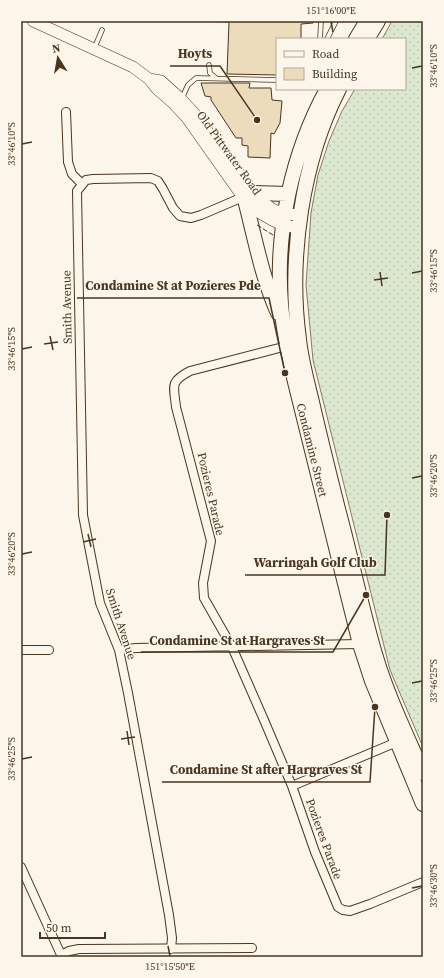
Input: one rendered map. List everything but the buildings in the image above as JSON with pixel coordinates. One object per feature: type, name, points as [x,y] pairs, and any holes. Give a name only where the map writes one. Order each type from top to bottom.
[{"type":"highway","points":[[357,38],[367,21]]},
{"type":"highway","points":[[368,38],[378,21]]},
{"type":"highway","name":"Condamine Street","points":[[326,90],[317,107],[303,142],[288,194],[284,219],[280,283],[284,325],[295,382],[366,644],[385,682],[423,773]]},
{"type":"highway","name":"Condamine Street","points":[[339,90],[314,155],[307,179],[299,222],[295,290],[299,338],[303,364],[366,644],[372,681],[423,804]]},
{"type":"highway","points":[[284,325],[273,301],[247,197],[288,194]]},
{"type":"street","name":"Old Pittwater Road","points":[[33,21],[133,67],[149,79],[157,89],[187,118],[260,213],[299,222]]},
{"type":"street","name":"Old Pittwater Road","points":[[149,79],[161,81],[182,99],[194,113],[247,197]]},
{"type":"street","points":[[66,112],[68,162],[72,174],[82,184],[86,180],[93,179],[151,178],[158,181],[173,208],[180,216],[191,218],[247,197]]},
{"type":"street","name":"Smith Avenue","points":[[82,184],[78,191],[77,201],[83,515],[100,603],[119,650],[128,693],[169,915],[172,949]]},
{"type":"street","name":"Pozieres Parade","points":[[287,346],[190,371],[178,377],[173,385],[176,407],[211,541],[203,583],[204,598],[232,647],[292,786],[315,852],[338,907],[343,910],[350,911],[423,882]]},
{"type":"street","points":[[119,650],[136,648],[366,644]]},
{"type":"street","points":[[21,650],[49,650]]},
{"type":"street","points":[[292,786],[396,742]]},
{"type":"street","points":[[21,867],[62,956],[69,951],[80,949],[252,948]]},
{"type":"lane","points":[[320,38],[321,21]]},
{"type":"lane","points":[[328,38],[336,21]]},
{"type":"lane","points":[[94,49],[102,30]]},
{"type":"lane","points":[[209,65],[210,73],[216,79]]},
{"type":"lane","points":[[182,99],[188,85],[196,78],[276,80]]},
{"type":"green space","points":[[392,21],[423,21],[423,747],[390,670],[313,360],[306,285],[311,213],[318,175],[329,141],[342,111],[354,90],[406,90],[406,38],[383,38]]},
{"type":"fence","points":[[257,225],[273,235]]},
{"type":"place","name":"Hoyts","points":[[257,120]]},
{"type":"place","name":"Condamine St at Pozieres Pde","points":[[285,373]]},
{"type":"place","name":"Warringah Golf Club","points":[[387,515]]},
{"type":"place","name":"Condamine St at Hargraves St","points":[[366,595]]},
{"type":"place","name":"Condamine St after Hargraves St","points":[[375,707]]}]
